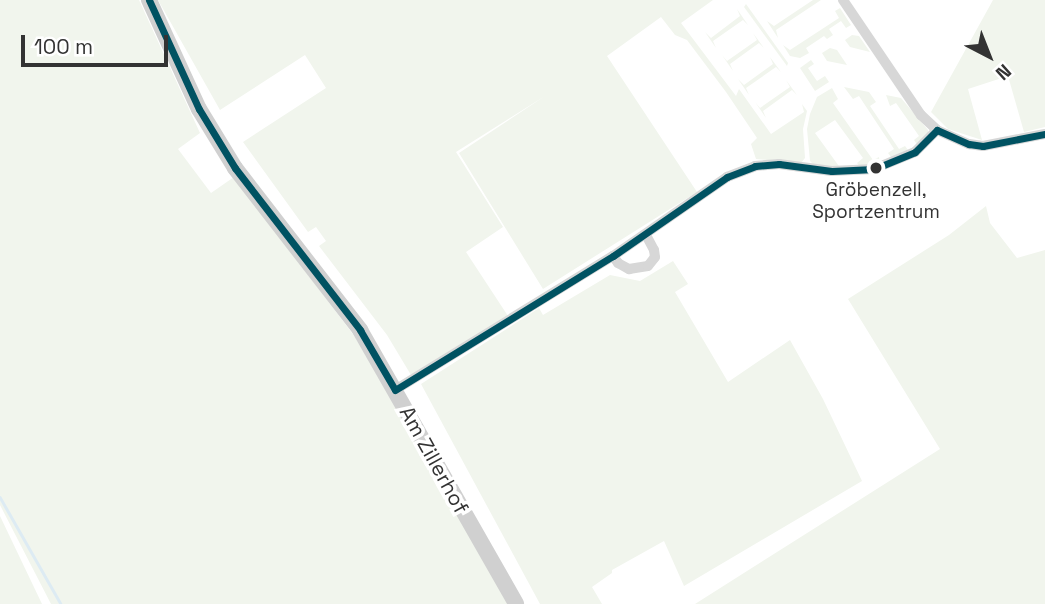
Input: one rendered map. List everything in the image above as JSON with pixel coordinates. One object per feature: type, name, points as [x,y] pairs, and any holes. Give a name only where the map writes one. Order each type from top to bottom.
[{"type":"street","name":"Am Zillerhof","points":[[149,0],[195,100],[235,168],[360,330],[516,604]]},
{"type":"street","points":[[843,0],[921,115],[937,130],[969,144],[983,146],[1045,134]]},
{"type":"street","points":[[395,390],[646,235],[727,177],[755,166],[779,164],[856,172],[874,169],[915,152],[937,130]]},
{"type":"street","points":[[613,256],[629,270],[648,266],[655,257],[646,235]]},
{"type":"shaded area","points":[[0,0],[139,0],[200,133],[178,149],[211,193],[234,177],[355,337],[510,604],[51,604],[0,505]]},
{"type":"shaded area","points":[[158,0],[713,0],[681,23],[736,96],[739,89],[771,134],[804,112],[802,104],[807,111],[803,129],[805,158],[801,163],[756,159],[751,144],[757,138],[687,40],[675,35],[661,17],[607,56],[697,192],[543,289],[459,153],[545,96],[456,152],[503,227],[466,252],[508,316],[411,375],[387,335],[319,246],[326,241],[316,227],[308,232],[243,142],[326,88],[305,55],[220,110]]},
{"type":"shaded area","points":[[813,0],[821,0],[776,30],[778,38],[767,21],[774,26]]},
{"type":"shaded area","points":[[993,0],[1045,0],[1045,127],[1024,132],[1008,76],[968,89],[982,140],[948,129],[931,112]]},
{"type":"shaded area","points":[[746,4],[788,63],[787,66],[744,7]]},
{"type":"shaded area","points":[[840,8],[851,25],[846,28],[841,21],[829,29],[833,35],[827,39],[824,36],[806,48],[809,53],[800,58],[790,56],[783,45],[790,50],[839,18],[835,11]]},
{"type":"shaded area","points":[[737,9],[748,25],[743,20],[713,41],[716,48],[705,32],[711,38],[740,16]]},
{"type":"shaded area","points":[[753,33],[764,48],[759,43],[730,64],[733,71],[722,55],[727,61],[757,40]]},
{"type":"shaded area","points":[[852,35],[859,36],[870,52],[850,47],[845,40]]},
{"type":"shaded area","points":[[830,48],[837,50],[847,65],[827,61],[822,53]]},
{"type":"shaded area","points":[[770,57],[781,72],[776,67],[746,88],[749,95],[738,79],[744,85],[773,64]]},
{"type":"shaded area","points":[[811,60],[814,64],[808,68],[817,81],[825,76],[829,82],[815,91],[800,68]]},
{"type":"shaded area","points":[[786,80],[797,95],[792,90],[763,111],[766,118],[755,102],[760,108],[790,87]]},
{"type":"shaded area","points":[[844,87],[869,92],[876,102],[870,106],[899,149],[905,146],[908,150],[894,161],[888,153],[894,149],[859,96],[853,99]]},
{"type":"shaded area","points":[[832,88],[838,99],[833,103],[873,160],[879,157],[880,166],[861,168],[857,163],[863,158],[835,120],[815,133],[841,169],[850,166],[853,171],[814,165],[810,161],[807,129],[810,114],[817,97]]},
{"type":"shaded area","points":[[886,95],[901,98],[928,130],[928,137],[918,146],[914,140],[919,136],[896,103],[890,106]]},
{"type":"shaded area","points":[[986,206],[990,223],[1017,258],[1045,250],[1045,604],[695,604],[940,449],[848,299],[949,235]]},
{"type":"shaded area","points":[[673,261],[688,284],[675,292],[728,382],[790,340],[823,399],[862,481],[684,586],[664,541],[612,570],[612,573],[592,587],[602,604],[540,604],[421,384],[539,308],[543,315],[610,275],[640,281]]},
{"type":"shaded area","points":[[0,516],[42,604],[0,604]]},
{"type":"waterway","points":[[0,497],[61,604]]},
{"type":"transit line","points":[[149,0],[199,109],[235,168],[360,330],[395,390]]},
{"type":"transit line","points":[[937,130],[969,144],[983,146],[1045,134]]},
{"type":"transit line","points":[[395,390],[613,256],[727,177],[755,166],[779,164],[832,171],[874,169],[915,152],[937,130]]},
{"type":"place","name":"Gröbenzell, Sportzentrum","points":[[876,168]]}]
